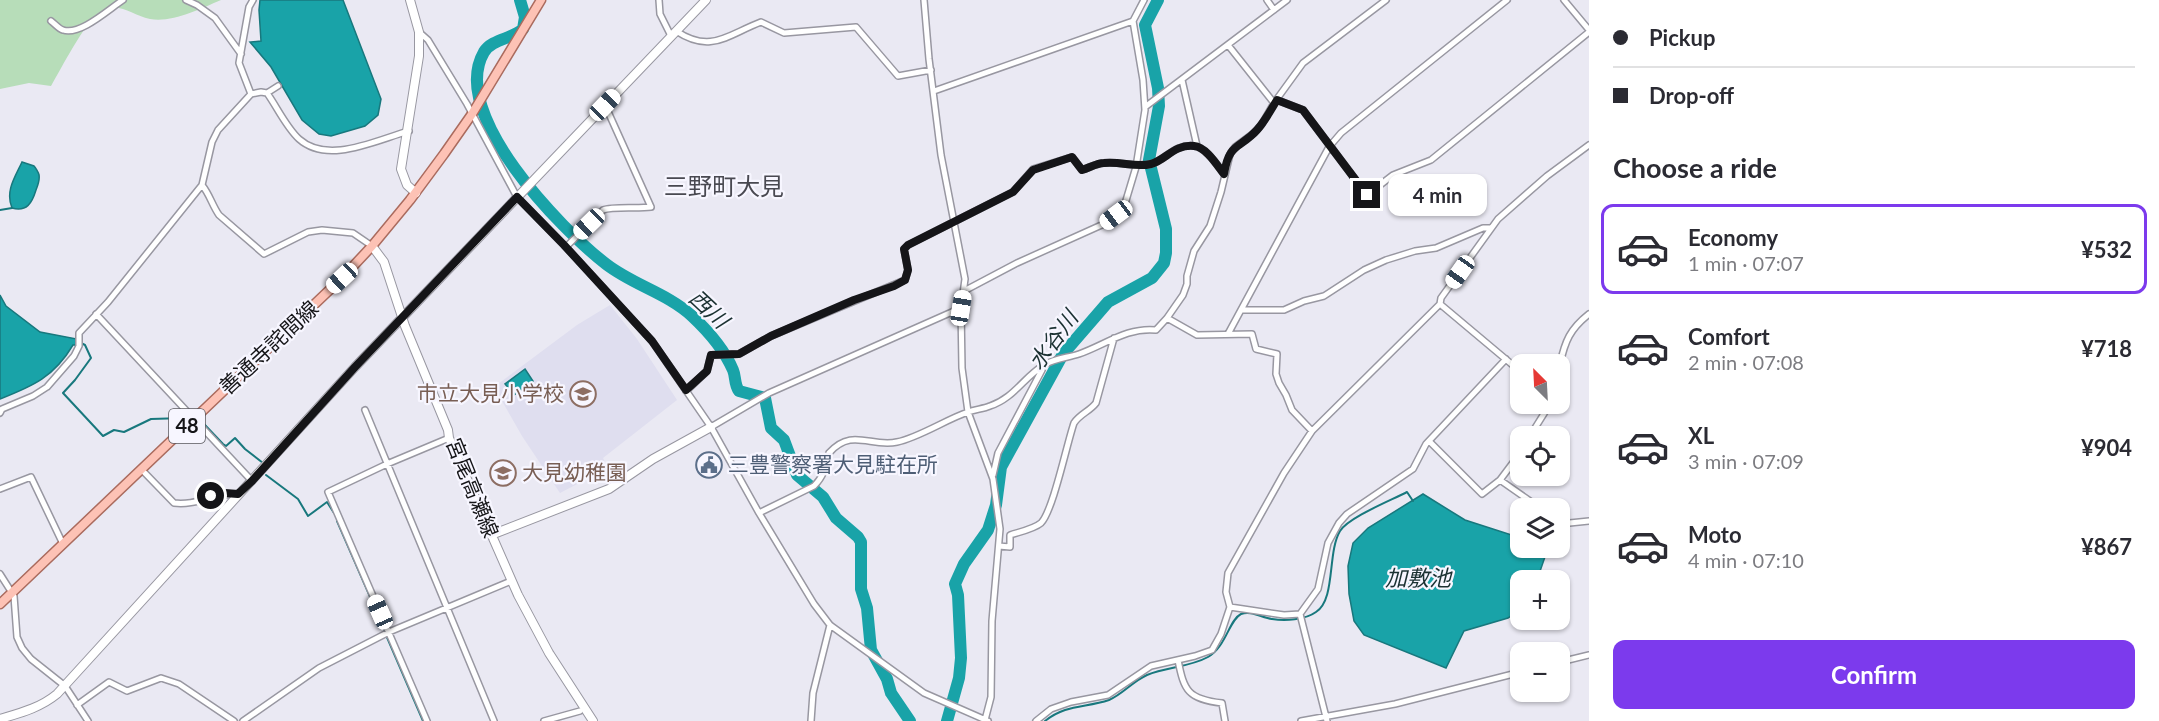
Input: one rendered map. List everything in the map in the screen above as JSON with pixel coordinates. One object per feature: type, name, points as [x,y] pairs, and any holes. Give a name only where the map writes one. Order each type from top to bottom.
[{"type":"main road","name":"善通寺詫間線","points":[[0,604],[342,278],[372,246],[416,193],[472,114],[541,0]]},
{"type":"street","points":[[51,21],[64,31],[74,30],[89,24],[123,0]]},
{"type":"street","points":[[186,0],[215,18],[241,54]]},
{"type":"street","points":[[251,94],[239,63],[249,8],[253,0]]},
{"type":"street","points":[[410,0],[419,32],[419,56],[409,131],[401,169],[404,179],[416,193]]},
{"type":"street","points":[[659,0],[660,14],[674,34],[701,43],[713,43],[761,22],[784,33],[856,27],[898,76],[931,70]]},
{"type":"street","points":[[0,719],[25,712],[48,701],[64,686],[355,367],[706,0]]},
{"type":"street","points":[[924,0],[941,155],[965,279],[961,308],[962,368],[968,412],[993,479]]},
{"type":"street","points":[[963,292],[1017,263],[1106,223],[1124,207],[1136,167],[1144,107],[1143,80],[1133,21],[1144,0]]},
{"type":"street","points":[[1267,0],[1274,10]]},
{"type":"street","points":[[1144,107],[1287,0]]},
{"type":"street","points":[[759,513],[814,486],[825,472],[829,453],[848,440],[856,438],[882,443],[898,442],[968,412],[1006,399],[1044,365],[1061,357],[1078,354],[1136,330],[1156,330],[1183,295],[1194,251],[1210,226],[1230,154],[1262,124],[1303,63],[1386,0]]},
{"type":"street","points":[[1228,334],[1329,147],[1341,133],[1507,0]]},
{"type":"street","points":[[1228,45],[1276,101],[1303,110],[1367,195],[1393,175],[1431,160],[1589,31],[1564,0]]},
{"type":"street","points":[[934,91],[1133,21]]},
{"type":"street","points":[[419,32],[428,40],[472,114],[517,197],[652,341],[686,390],[711,427],[814,604],[830,625],[924,693],[986,720],[991,697],[992,621],[1000,529],[993,479],[994,465],[1044,365]]},
{"type":"street","points":[[1182,80],[1197,146],[1224,174]]},
{"type":"street","points":[[0,412],[47,387],[74,356],[79,346],[79,333],[157,243],[202,185],[212,142],[219,130],[251,94],[267,93],[278,86]]},
{"type":"street","points":[[267,93],[297,137],[309,147],[324,151],[346,150],[409,131]]},
{"type":"street","points":[[566,247],[603,210],[651,207],[605,105]]},
{"type":"street","points":[[1036,721],[1061,706],[1107,695],[1151,666],[1179,664],[1212,650],[1221,634],[1230,607],[1226,592],[1228,573],[1284,473],[1312,431],[1440,304],[1441,298],[1490,228],[1546,176],[1589,145]]},
{"type":"street","points":[[686,390],[707,371],[711,355],[739,354],[771,336],[905,280],[908,270],[904,249],[1013,192],[1033,170],[1072,157],[1082,170],[1102,163],[1136,167],[1159,161],[1174,150],[1197,146]]},
{"type":"street","points":[[202,185],[213,200],[214,208],[219,214],[264,254],[308,232],[322,230],[352,233],[372,246]]},
{"type":"street","points":[[1242,310],[1284,310],[1304,301],[1324,296],[1364,270],[1386,260],[1415,251],[1436,248],[1483,228],[1490,228]]},
{"type":"street","name":"宮尾高瀬線","points":[[372,246],[384,262],[402,318],[448,430],[449,438],[511,581],[549,653],[593,721]]},
{"type":"street","points":[[1440,304],[1510,362]]},
{"type":"street","points":[[491,535],[609,489],[653,459],[769,393],[961,308]]},
{"type":"street","points":[[96,314],[252,481]]},
{"type":"street","points":[[1562,354],[1569,334],[1589,314]]},
{"type":"street","points":[[1167,318],[1197,336],[1252,334],[1256,349],[1277,354],[1276,374],[1279,383],[1292,410],[1312,431]]},
{"type":"street","points":[[999,546],[1010,547],[1010,535],[1038,525],[1044,518],[1052,499],[1074,423],[1096,402],[1114,338]]},
{"type":"street","points":[[1230,607],[1284,615],[1300,614],[1318,590],[1333,530],[1347,514],[1413,469],[1429,441],[1506,359]]},
{"type":"street","points":[[365,410],[494,721]]},
{"type":"street","points":[[427,721],[328,492],[449,438]]},
{"type":"street","points":[[1429,441],[1482,494],[1500,480],[1510,467]]},
{"type":"street","points":[[142,470],[174,503],[192,502],[225,493],[238,494]]},
{"type":"street","points":[[0,489],[31,477],[63,544]]},
{"type":"street","points":[[1500,480],[1526,498]]},
{"type":"street","points":[[1570,523],[1589,520]]},
{"type":"street","points":[[0,574],[14,596],[17,637],[22,648],[31,659],[64,686],[88,721]]},
{"type":"street","points":[[243,721],[319,668],[389,632],[511,581]]},
{"type":"street","points":[[1300,614],[1326,719]]},
{"type":"street","points":[[811,721],[813,693],[830,625]]},
{"type":"street","points":[[1570,660],[1589,655]]},
{"type":"street","points":[[1179,664],[1187,690],[1195,696],[1222,703],[1225,721]]},
{"type":"street","points":[[1301,721],[1326,719],[1395,704],[1510,675]]},
{"type":"street","points":[[77,705],[110,682],[127,691],[161,678],[179,684],[234,721]]},
{"type":"street","points":[[544,721],[580,711]]},
{"type":"shaded area","points":[[610,305],[637,339],[677,400],[603,458],[608,468],[560,493],[522,436],[494,387],[577,325]]},
{"type":"green space","points":[[0,0],[221,0],[186,14],[159,20],[118,8],[106,9],[93,18],[87,26],[51,86],[29,83],[0,89]]},
{"type":"water","points":[[260,0],[343,0],[381,99],[378,115],[365,126],[331,136],[319,134],[302,120],[271,67],[250,42],[261,41]]},
{"type":"water","points":[[22,162],[34,166],[39,179],[31,202],[22,209],[17,209],[12,208],[10,190]]},
{"type":"water","points":[[0,295],[6,306],[40,332],[77,339],[77,345],[73,345],[58,365],[42,379],[0,399]]},
{"type":"water","points":[[525,369],[533,381],[514,395],[505,384]]},
{"type":"water","name":"加敷池","points":[[1423,494],[1465,520],[1510,534],[1510,558],[1545,558],[1540,570],[1510,570],[1510,617],[1464,631],[1446,668],[1364,635],[1354,621],[1349,594],[1348,566],[1353,543],[1368,528]]},
{"type":"waterway","name":"西川","points":[[520,0],[525,17],[523,29],[492,44],[484,52],[477,77],[482,106],[495,137],[538,198],[563,225],[606,264],[627,278],[672,301],[692,316],[710,334],[725,355],[733,370],[739,391],[765,398],[771,428],[784,440],[797,475],[823,497],[836,518],[861,542],[861,589],[867,608],[871,650],[887,679],[891,693],[910,721]]},
{"type":"waterway","name":"水谷川","points":[[947,721],[959,678],[961,658],[958,595],[955,584],[964,564],[988,530],[996,505],[1001,467],[1063,354],[1108,302],[1152,278],[1164,263],[1166,229],[1149,160],[1159,106],[1158,88],[1145,25],[1158,0]]},
{"type":"waterway","points":[[0,210],[12,208]]},
{"type":"waterway","points":[[81,343],[85,345],[91,358],[63,393],[103,436],[114,430],[124,432],[151,419],[184,418]]},
{"type":"waterway","points":[[204,424],[226,446],[235,438],[263,463]]},
{"type":"waterway","points":[[266,475],[298,499],[308,516],[327,502],[334,513]]},
{"type":"waterway","points":[[1045,721],[1068,709],[1109,700],[1147,675],[1208,657],[1219,647],[1233,622],[1241,614],[1249,613],[1272,619],[1289,620],[1306,617],[1316,612],[1326,597],[1336,540],[1340,531],[1352,520],[1407,492],[1413,501]]},
{"type":"waterway","points":[[337,521],[385,631]]},
{"type":"waterway","points":[[386,635],[423,721]]},
{"type":"place","name":"市立大見小学校","points":[[583,394]]},
{"type":"place","name":"三豊警察署大見駐在所","points":[[709,465]]},
{"type":"place","name":"大見幼稚園","points":[[503,473]]},
{"type":"district","name":"三野町大見","points":[[724,187]]},
{"type":"route","points":[[211,496],[225,493],[238,494],[252,481],[355,367],[517,197],[638,325],[686,390],[707,371],[711,355],[739,354],[771,336],[905,280],[908,270],[904,249],[908,245],[1013,192],[1033,170],[1044,165],[1072,157],[1082,170],[1102,163],[1136,167],[1153,164],[1174,150],[1197,146],[1224,174],[1230,154],[1235,147],[1254,133],[1277,100],[1303,110],[1367,195]]}]
